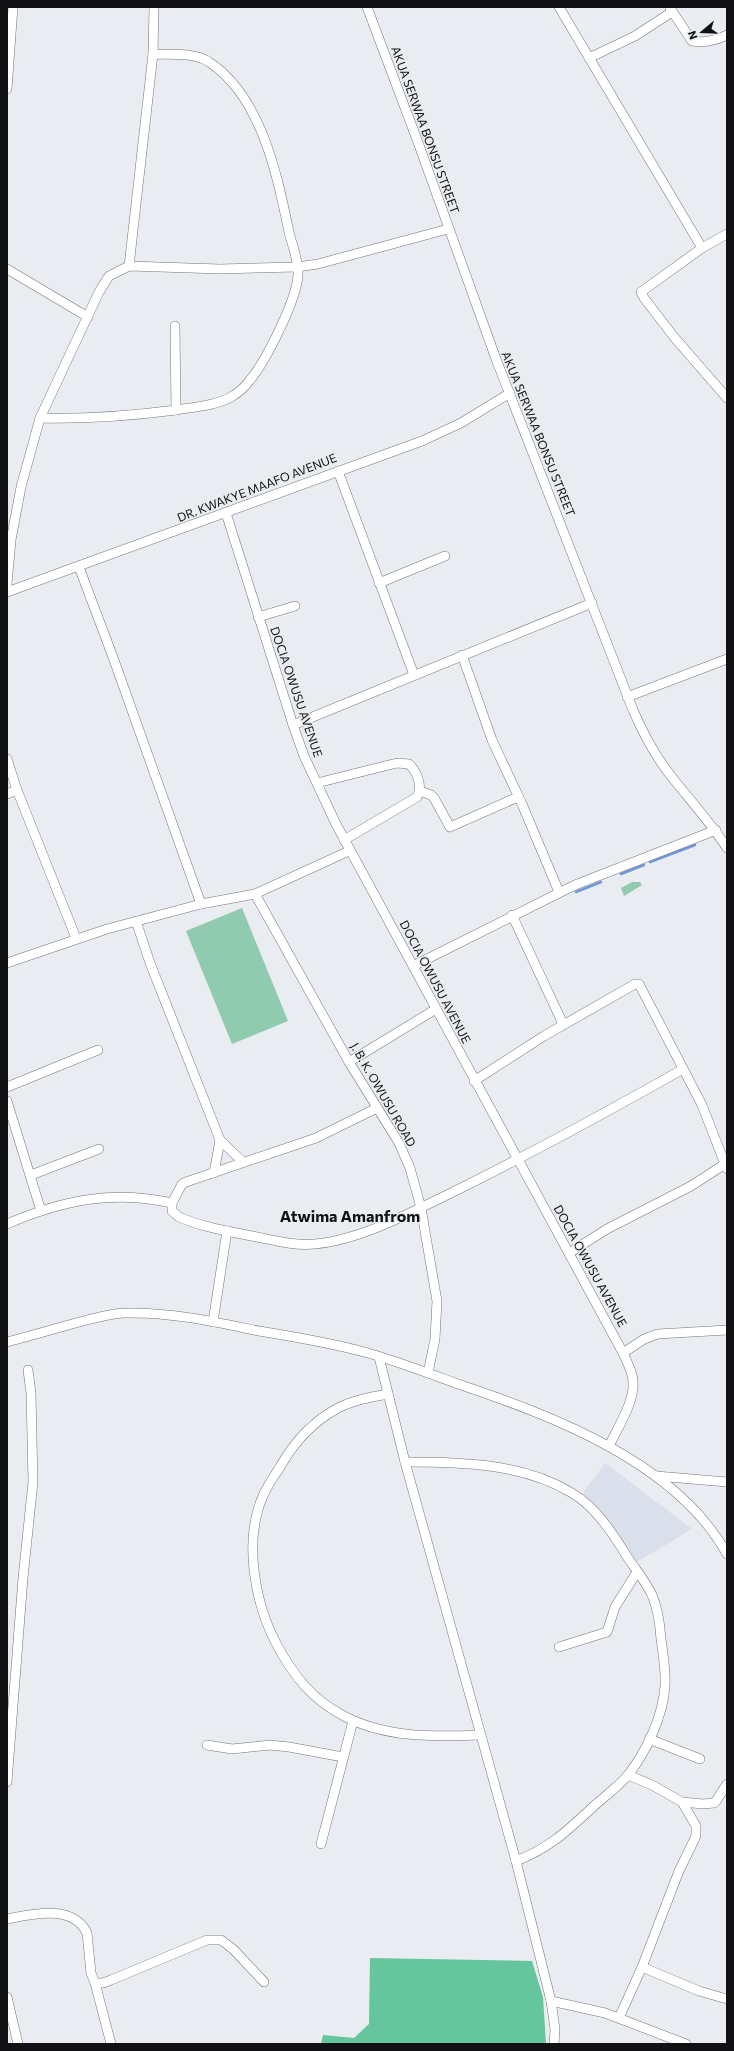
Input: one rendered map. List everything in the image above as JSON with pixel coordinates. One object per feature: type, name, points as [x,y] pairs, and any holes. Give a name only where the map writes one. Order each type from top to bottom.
[{"type":"street","points":[[7,89],[13,7]]},
{"type":"street","points":[[129,266],[153,54],[154,7]]},
{"type":"street","name":"AKUA SERWAA BONSU STREET","points":[[367,7],[420,145],[448,229],[627,697],[644,735],[670,774],[716,830],[727,848]]},
{"type":"street","points":[[559,7],[702,248]]},
{"type":"street","points":[[589,58],[635,36],[670,9],[692,41],[704,43],[727,35]]},
{"type":"street","points":[[40,418],[113,418],[176,410],[210,404],[230,398],[250,381],[260,367],[296,289],[298,274],[297,267],[282,200],[269,156],[249,105],[235,84],[204,59],[153,54]]},
{"type":"street","points":[[7,584],[11,540],[21,487],[40,418],[102,287],[109,276],[129,266],[220,269],[297,267],[332,261],[448,229]]},
{"type":"street","points":[[727,234],[702,248],[642,291],[644,298],[674,337],[727,398]]},
{"type":"street","points":[[7,269],[88,317]]},
{"type":"street","points":[[175,326],[176,410]]},
{"type":"street","name":"DR. KWAKYE MAAFO AVENUE","points":[[7,592],[435,436],[467,420],[510,393]]},
{"type":"street","points":[[338,471],[414,675]]},
{"type":"street","name":"DOCIA OWUSU AVENUE","points":[[226,513],[293,725],[317,783],[349,851],[623,1353],[632,1376],[633,1390],[622,1420],[609,1446]]},
{"type":"street","points":[[379,583],[446,556]]},
{"type":"street","points":[[79,567],[114,660],[201,904]]},
{"type":"street","points":[[293,725],[592,603]]},
{"type":"street","points":[[258,617],[295,606]]},
{"type":"street","points":[[462,655],[492,740],[559,892]]},
{"type":"street","points":[[627,697],[727,659]]},
{"type":"street","points":[[7,758],[17,790],[76,938]]},
{"type":"street","points":[[317,783],[403,763],[409,764],[413,768],[420,791]]},
{"type":"street","points":[[7,794],[17,790]]},
{"type":"street","points":[[420,791],[431,795],[448,825],[453,827],[518,797]]},
{"type":"street","points":[[344,840],[413,800],[420,791]]},
{"type":"street","points":[[413,966],[559,892],[716,830]]},
{"type":"street","points":[[7,963],[76,938],[136,921],[201,904],[255,894],[349,851]]},
{"type":"street","name":"J. B. K. OWUSU ROAD","points":[[255,894],[350,1062],[399,1143],[410,1168],[421,1208],[437,1300],[436,1339],[428,1373]]},
{"type":"street","points":[[512,915],[563,1024]]},
{"type":"street","points":[[136,921],[150,964],[220,1140],[243,1162]]},
{"type":"street","points":[[474,1081],[563,1024],[635,984],[639,984],[724,1146],[726,1166],[691,1186],[607,1229],[569,1253]]},
{"type":"street","points":[[350,1062],[436,1009]]},
{"type":"street","points":[[7,1087],[98,1050]]},
{"type":"street","points":[[377,1108],[316,1138],[184,1182],[172,1203],[172,1211],[179,1217],[227,1231],[287,1243],[315,1244],[351,1236],[421,1208],[518,1160],[683,1068]]},
{"type":"street","points":[[7,1101],[41,1210]]},
{"type":"street","points":[[214,1172],[220,1140]]},
{"type":"street","points":[[31,1175],[99,1149]]},
{"type":"street","points":[[7,1224],[41,1210],[100,1198],[127,1196],[172,1203]]},
{"type":"street","points":[[213,1322],[227,1231]]},
{"type":"street","points":[[7,1342],[116,1313],[155,1314],[213,1322],[315,1340],[379,1357],[517,1405],[575,1429],[609,1446],[656,1476],[703,1519],[727,1554]]},
{"type":"street","points":[[623,1353],[644,1339],[658,1334],[727,1330]]},
{"type":"street","points":[[379,1357],[405,1462],[516,1861],[551,2001],[554,2044]]},
{"type":"street","points":[[7,1782],[22,1586],[33,1482],[32,1407],[28,1370]]},
{"type":"street","points":[[388,1394],[361,1400],[339,1408],[314,1424],[301,1436],[289,1451],[263,1496],[255,1533],[253,1561],[258,1599],[275,1642],[290,1669],[308,1691],[320,1702],[353,1721],[377,1729],[406,1734],[450,1736],[481,1735]]},
{"type":"street","points":[[405,1462],[470,1463],[497,1467],[559,1486],[578,1496],[594,1511],[637,1572],[652,1595],[657,1609],[664,1667],[663,1700],[644,1751],[628,1775],[555,1841],[534,1854],[516,1861]]},
{"type":"street","points":[[656,1476],[727,1482]]},
{"type":"street","points":[[560,1647],[607,1632],[615,1607],[637,1572]]},
{"type":"street","points":[[321,1844],[353,1721]]},
{"type":"street","points":[[649,1739],[700,1759]]},
{"type":"street","points":[[207,1745],[232,1749],[270,1745],[283,1746],[343,1757]]},
{"type":"street","points":[[628,1775],[652,1785],[682,1802],[714,1803],[727,1784]]},
{"type":"street","points":[[619,2018],[642,1967],[679,1871],[696,1836],[696,1826],[682,1802]]},
{"type":"street","points":[[7,1918],[43,1912],[58,1914],[75,1920],[84,1928],[87,1933],[91,1973],[111,2044]]},
{"type":"street","points":[[95,1983],[103,1983],[111,1980],[207,1940],[221,1940],[233,1949],[264,1982]]},
{"type":"street","points":[[642,1967],[699,1991],[727,1999]]},
{"type":"street","points":[[7,1997],[18,2044]]},
{"type":"street","points":[[551,2001],[594,2010],[686,2044]]},
{"type":"shaded area","points":[[605,1463],[692,1529],[637,1562],[583,1493]]},
{"type":"green space","points":[[632,882],[640,882],[642,885],[624,896],[621,888]]},
{"type":"green space","points":[[242,908],[288,1021],[232,1044],[186,931]]},
{"type":"green space","points":[[370,1958],[532,1961],[543,1997],[546,2044],[321,2044],[323,2035],[354,2038],[369,2024]]},
{"type":"waterway","points":[[650,862],[695,845]]},
{"type":"waterway","points":[[621,874],[644,865]]},
{"type":"waterway","points":[[576,892],[601,882]]},
{"type":"district","name":"Atwima Amanfrom","points":[[350,1216]]}]
